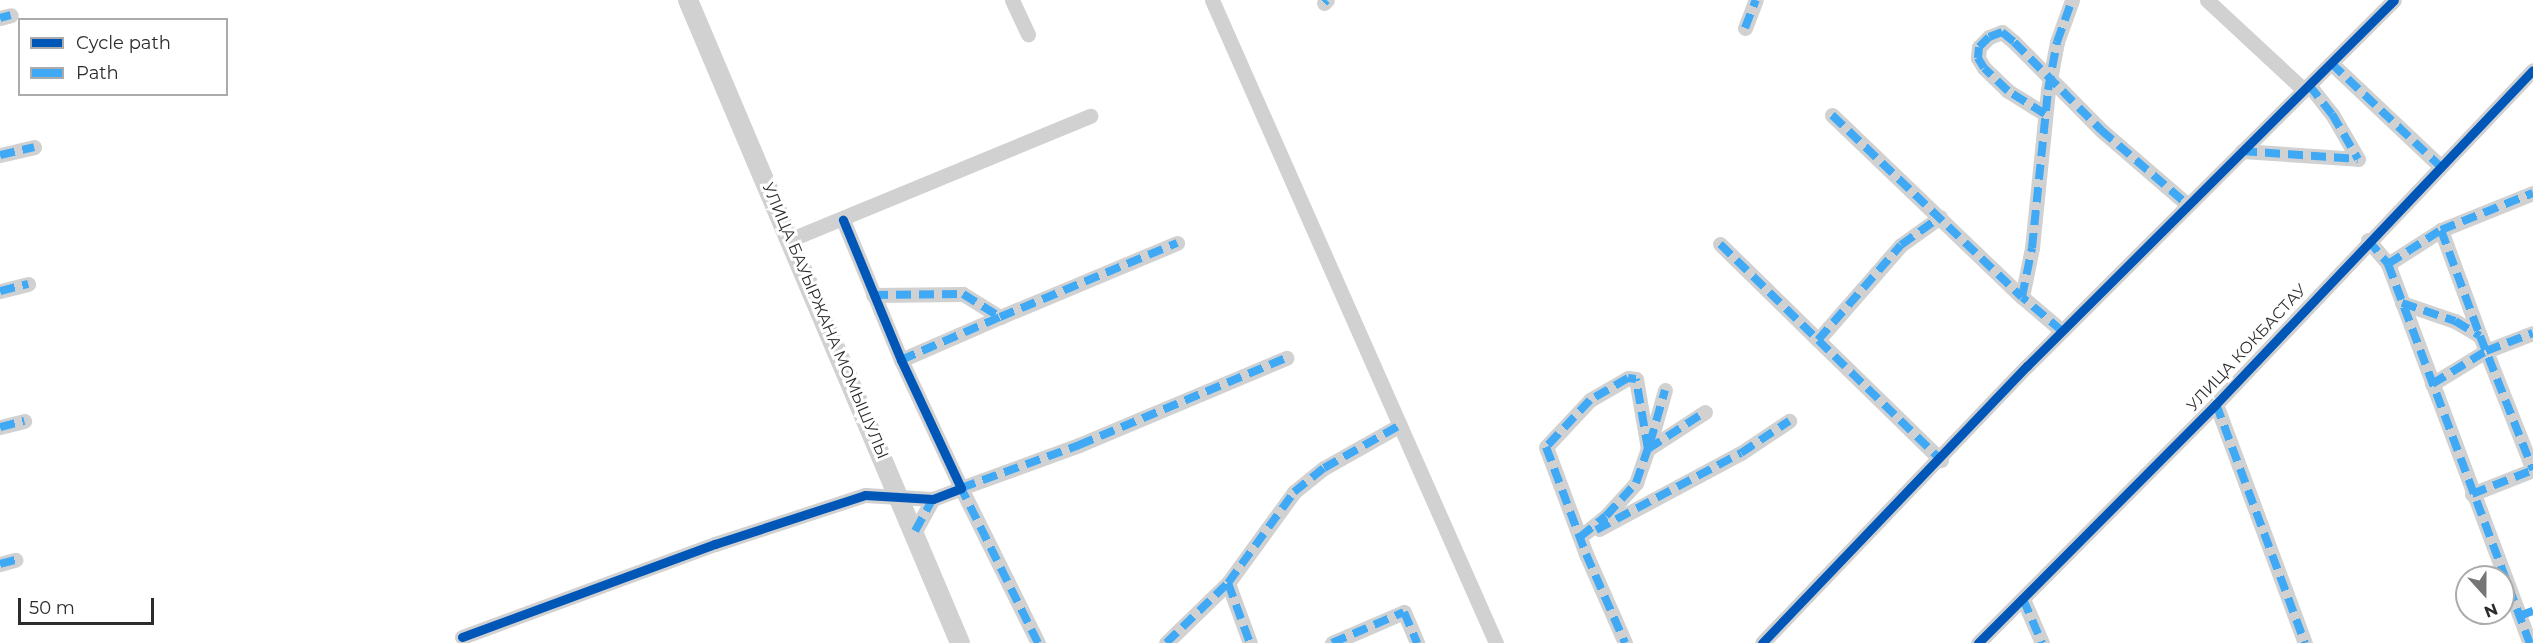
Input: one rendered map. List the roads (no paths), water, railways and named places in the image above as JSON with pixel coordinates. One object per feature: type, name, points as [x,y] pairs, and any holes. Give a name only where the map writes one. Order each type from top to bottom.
[{"type":"street","name":"УЛИЦА БАУЫРЖАНА МОМЫШУЛЫ","points":[[687,0],[902,497],[960,643]]},
{"type":"street","points":[[1012,0],[1028,35]]},
{"type":"street","points":[[1212,0],[1496,643]]},
{"type":"street","points":[[1745,28],[1756,0]]},
{"type":"street","points":[[2022,297],[2032,248],[2050,77],[2057,42],[2072,0]]},
{"type":"street","points":[[2207,0],[2306,87],[2332,114],[2358,159],[2242,151]]},
{"type":"street","points":[[1762,643],[1941,460],[2062,331],[2394,0]]},
{"type":"street","points":[[2045,114],[2008,91],[1984,69],[1978,58],[1979,47],[1989,36],[2002,32],[2145,171],[2188,205]]},
{"type":"street","points":[[2331,63],[2440,166]]},
{"type":"street","name":"УЛИЦА КОКБАСТАУ","points":[[1978,643],[2216,404],[2368,240],[2533,70]]},
{"type":"street","points":[[1832,115],[2022,297],[2062,331]]},
{"type":"street","points":[[789,240],[843,220],[1090,116]]},
{"type":"street","points":[[0,155],[34,147]]},
{"type":"street","points":[[2388,264],[2441,230],[2533,193]]},
{"type":"street","points":[[1818,340],[1901,245],[1940,217]]},
{"type":"street","points":[[843,220],[901,360],[1038,643]]},
{"type":"street","points":[[2441,230],[2533,470],[2472,494]]},
{"type":"street","points":[[2368,240],[2388,264],[2472,494],[2526,614],[2530,643]]},
{"type":"street","points":[[901,360],[1177,243]]},
{"type":"street","points":[[1720,244],[1941,460]]},
{"type":"street","points":[[0,291],[28,284]]},
{"type":"street","points":[[873,295],[963,294],[1000,317]]},
{"type":"street","points":[[2402,303],[2455,321],[2480,336]]},
{"type":"street","points":[[2432,384],[2486,351],[2533,333]]},
{"type":"street","points":[[462,637],[865,495],[933,499],[1079,445],[1286,358]]},
{"type":"street","points":[[1625,643],[1580,537],[1546,447],[1558,431],[1590,400],[1628,378],[1636,379],[1648,449]]},
{"type":"street","points":[[1580,537],[1606,516],[1636,483],[1665,390]]},
{"type":"street","points":[[2216,404],[2305,643]]},
{"type":"street","points":[[1648,449],[1705,412]]},
{"type":"street","points":[[0,427],[24,421]]},
{"type":"street","points":[[1580,537],[1644,507],[1789,421]]},
{"type":"street","points":[[1166,643],[1228,583],[1294,492],[1324,468],[1400,425]]},
{"type":"street","points":[[915,531],[933,499]]},
{"type":"street","points":[[1228,583],[1250,643]]},
{"type":"street","points":[[2023,599],[2042,643]]},
{"type":"street","points":[[1332,643],[1404,612],[1417,643]]}]
